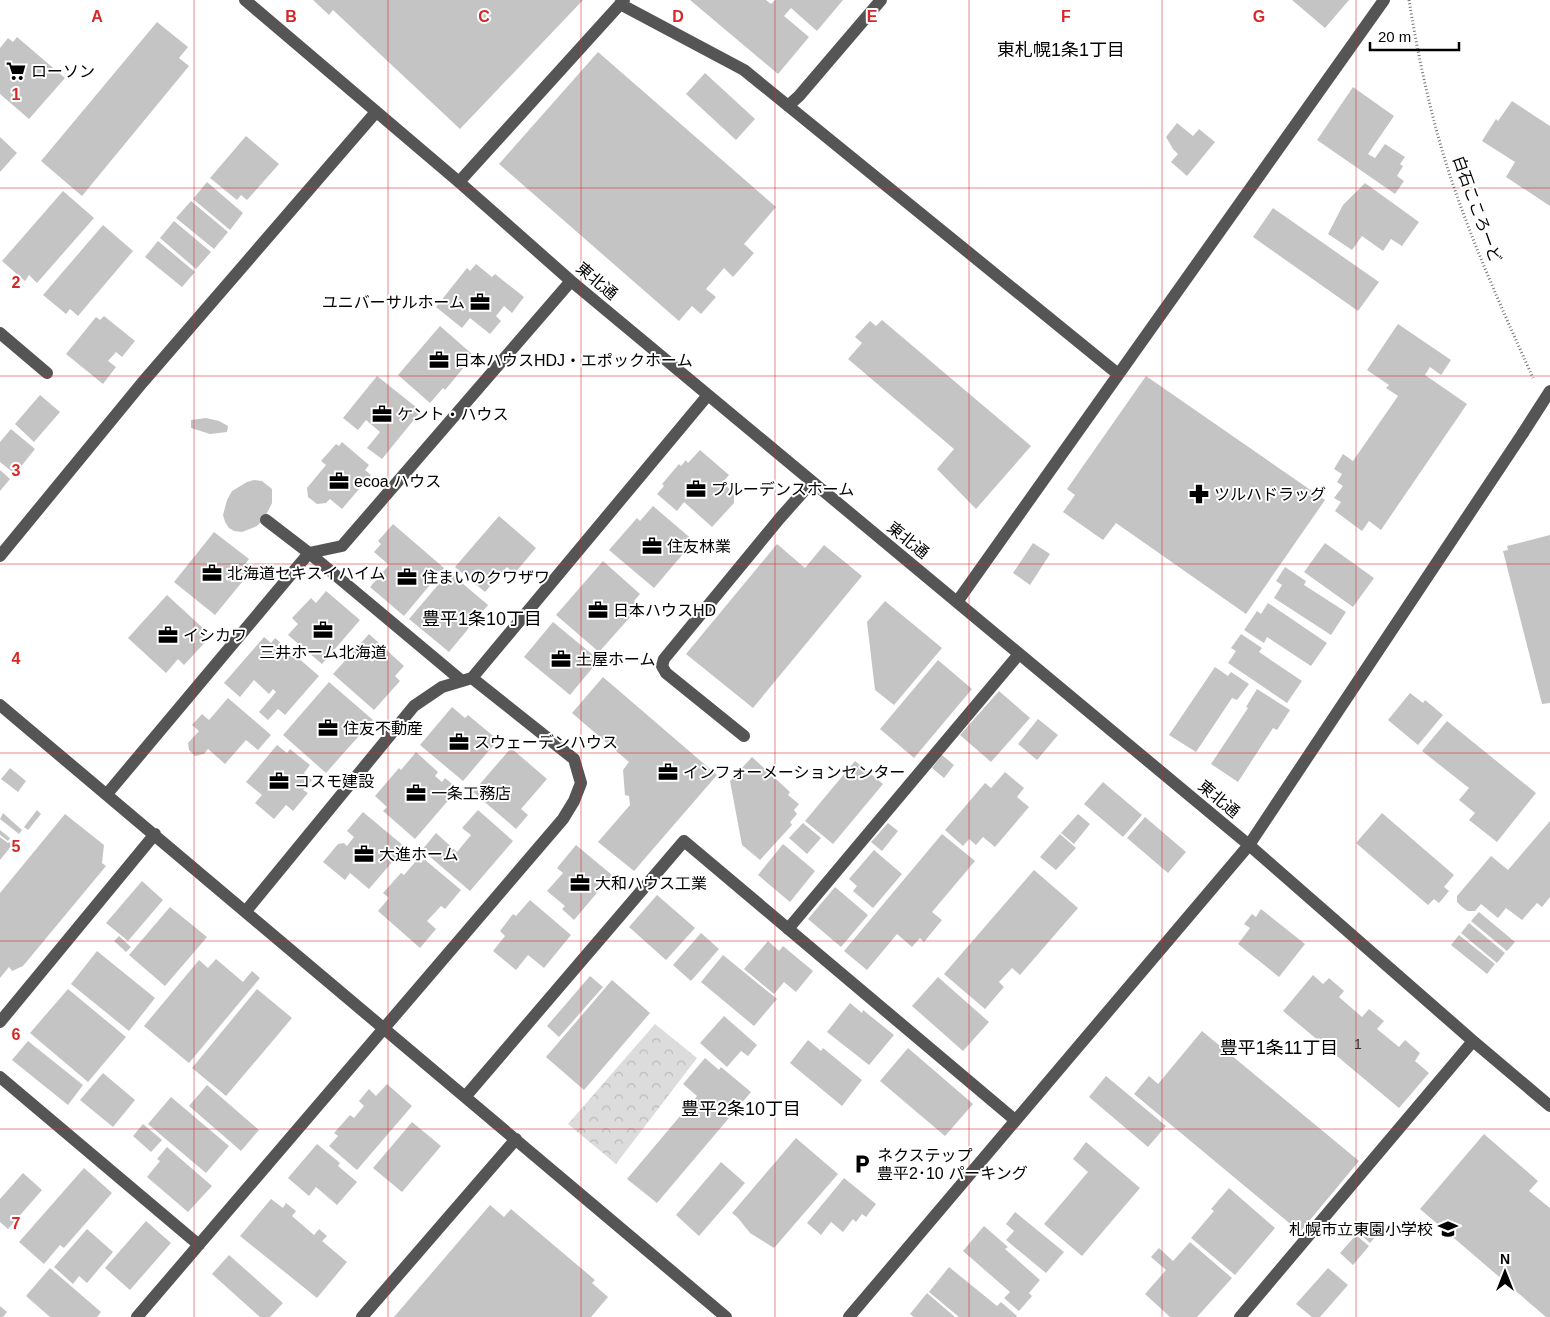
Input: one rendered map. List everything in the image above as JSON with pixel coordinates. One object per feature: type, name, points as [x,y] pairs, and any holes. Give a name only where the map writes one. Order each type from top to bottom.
[{"type":"street","name":"東北通","points":[[245,0],[459,182],[571,281],[1249,845],[1550,1106]]},
{"type":"street","points":[[788,106],[799,96],[881,0]]},
{"type":"street","points":[[459,182],[622,2],[744,70],[1118,374]]},
{"type":"street","points":[[957,602],[1381,2]]},
{"type":"street","points":[[0,556],[142,383],[376,112]]},
{"type":"street","points":[[107,794],[309,553],[342,546],[571,281]]},
{"type":"street","points":[[0,333],[47,373]]},
{"type":"street","points":[[849,1317],[1249,845],[1550,391]]},
{"type":"street","points":[[246,911],[414,706],[442,687],[467,680],[708,395]]},
{"type":"street","points":[[744,736],[666,673],[662,666],[664,659],[812,482]]},
{"type":"street","points":[[137,1317],[564,819],[574,801],[581,782],[574,759],[467,680],[266,520]]},
{"type":"street","points":[[788,929],[1018,654]]},
{"type":"street","points":[[0,705],[726,1317]]},
{"type":"street","points":[[0,1022],[155,834]]},
{"type":"street","points":[[465,1097],[684,841],[1015,1120]]},
{"type":"street","points":[[1240,1317],[1473,1041]]},
{"type":"street","points":[[0,1077],[198,1245]]},
{"type":"street","points":[[362,1317],[516,1139]]},
{"type":"path","name":"白石こころーど","points":[[1409,0],[1423,74],[1456,194],[1482,262],[1534,381]]},
{"type":"green space","points":[[655,1024],[697,1058],[616,1164],[568,1124]]},
{"type":"building","points":[[313,0],[583,0],[460,129],[333,10],[329,15]]},
{"type":"building","points":[[690,0],[766,0],[771,4],[775,0],[843,0],[817,31],[791,8],[784,16],[809,37],[778,74]]},
{"type":"building","points":[[1292,0],[1349,0],[1325,28]]},
{"type":"building","points":[[157,22],[188,47],[179,58],[189,66],[82,196],[41,161]]},
{"type":"building","points":[[17,37],[65,78],[29,119],[0,94],[0,48],[8,38],[13,42]]},
{"type":"building","points":[[598,52],[776,207],[744,244],[754,253],[733,277],[724,268],[706,289],[716,297],[701,314],[692,306],[679,321],[499,164]]},
{"type":"building","points":[[705,73],[755,119],[736,140],[686,94]]},
{"type":"building","points":[[1353,87],[1394,116],[1368,154],[1375,158],[1385,144],[1405,157],[1400,164],[1403,166],[1397,176],[1404,181],[1395,194],[1317,140]]},
{"type":"building","points":[[1512,101],[1550,126],[1550,206],[1506,177],[1515,162],[1482,141],[1496,119],[1498,121]]},
{"type":"building","points":[[1177,123],[1193,136],[1199,129],[1215,142],[1187,176],[1171,162],[1178,154],[1166,137]]},
{"type":"building","points":[[246,136],[279,164],[247,200],[241,195],[237,200],[210,178]]},
{"type":"building","points":[[0,137],[17,153],[0,172]]},
{"type":"building","points":[[207,182],[243,213],[230,230],[193,199]]},
{"type":"building","points":[[1365,183],[1419,222],[1402,246],[1391,239],[1383,251],[1362,236],[1352,250],[1328,234],[1343,205]]},
{"type":"building","points":[[63,191],[94,218],[37,283],[29,275],[25,281],[2,261]]},
{"type":"building","points":[[191,201],[228,232],[214,249],[176,218]]},
{"type":"building","points":[[1273,208],[1379,282],[1358,311],[1253,237]]},
{"type":"building","points":[[174,221],[211,252],[196,269],[160,238]]},
{"type":"building","points":[[103,225],[133,251],[78,316],[70,309],[66,314],[43,295]]},
{"type":"building","points":[[158,241],[195,272],[182,287],[145,257]]},
{"type":"building","name":"ユニバーサルホーム","points":[[476,264],[492,277],[495,274],[524,297],[512,313],[504,306],[496,316],[501,321],[490,334],[470,318],[462,328],[436,307],[467,268],[470,271]]},
{"type":"building","points":[[104,316],[135,341],[122,357],[116,352],[108,361],[116,367],[103,384],[66,354],[96,317],[100,320]]},
{"type":"building","points":[[882,320],[1031,446],[976,509],[937,469],[954,449],[848,359],[862,343],[855,337],[870,321],[876,326]]},
{"type":"building","points":[[1398,324],[1451,360],[1441,375],[1430,367],[1425,375],[1467,404],[1381,530],[1369,521],[1362,531],[1335,511],[1341,502],[1334,498],[1343,486],[1337,482],[1342,474],[1334,469],[1343,454],[1353,461],[1398,396],[1386,388],[1389,385],[1367,370]]},
{"type":"building","name":"日本ハウスHDJ・エポックホーム","points":[[440,326],[472,354],[463,366],[465,366],[445,390],[443,388],[430,403],[398,375]]},
{"type":"building","name":"ケント・ハウス","points":[[377,376],[421,411],[382,459],[367,448],[380,432],[366,420],[358,430],[343,418]]},
{"type":"building","points":[[1146,376],[1325,500],[1246,614],[1116,523],[1103,540],[1063,512],[1075,495],[1067,489]]},
{"type":"building","points":[[40,395],[60,412],[34,442],[15,424]]},
{"type":"building","points":[[206,418],[219,421],[228,426],[227,432],[210,434],[191,428],[191,420]]},
{"type":"building","points":[[11,429],[35,449],[15,474],[0,462],[0,442]]},
{"type":"building","name":"ecoa ハウス","points":[[342,442],[369,465],[365,470],[371,475],[342,509],[330,499],[326,503],[317,504],[308,497],[307,488],[326,465],[321,461],[336,444],[339,446]]},
{"type":"building","name":"プルーデンスホーム","points":[[700,450],[729,475],[722,483],[734,492],[734,503],[712,527],[684,502],[677,511],[657,494],[664,486],[662,484],[679,464],[681,466],[686,460],[688,463]]},
{"type":"building","points":[[0,470],[10,479],[0,491]]},
{"type":"building","points":[[254,480],[262,481],[272,489],[272,503],[264,519],[257,526],[242,532],[234,531],[229,528],[223,515],[227,500],[232,491]]},
{"type":"building","name":"住友林業","points":[[653,506],[694,541],[654,588],[609,550],[637,518],[640,521]]},
{"type":"building","points":[[499,516],[536,548],[514,574],[507,567],[485,592],[455,567]]},
{"type":"building","name":"住まいのクワザワ","points":[[393,524],[444,568],[404,616],[370,587],[389,565],[374,552],[381,544],[378,541]]},
{"type":"building","name":"北海道セキスイハイム","points":[[214,532],[249,559],[240,571],[247,576],[215,615],[174,582]]},
{"type":"building","points":[[1550,535],[1550,703],[1542,704],[1503,551],[1508,550],[1507,546]]},
{"type":"building","points":[[1033,543],[1050,554],[1030,585],[1013,573]]},
{"type":"building","points":[[1325,543],[1374,578],[1353,607],[1304,572]]},
{"type":"building","points":[[777,544],[805,568],[824,545],[862,576],[753,708],[686,654]]},
{"type":"building","name":"日本ハウスHD","points":[[603,561],[640,594],[634,601],[640,606],[599,652],[556,615]]},
{"type":"building","points":[[1285,567],[1306,581],[1304,585],[1346,612],[1331,635],[1274,598],[1282,585],[1276,581]]},
{"type":"building","points":[[449,572],[488,605],[449,652],[409,619]]},
{"type":"building","name":"三井ホーム北海道","points":[[326,591],[360,620],[322,664],[288,635],[298,624],[292,618],[311,598],[316,603]]},
{"type":"building","name":"イシカワ","points":[[167,595],[205,630],[203,632],[209,638],[184,665],[178,659],[166,673],[128,638]]},
{"type":"building","points":[[885,601],[942,648],[894,705],[875,690],[867,622]]},
{"type":"building","points":[[1268,603],[1327,643],[1311,666],[1267,637],[1264,643],[1244,630],[1257,611],[1261,614]]},
{"type":"building","name":"土屋ホーム","points":[[553,622],[599,660],[570,695],[524,657]]},
{"type":"building","points":[[369,634],[404,666],[395,676],[400,681],[374,710],[333,674]]},
{"type":"building","points":[[1241,634],[1262,648],[1259,652],[1302,681],[1287,703],[1228,663],[1236,651],[1231,648]]},
{"type":"building","points":[[264,637],[271,643],[275,638],[319,676],[285,715],[278,709],[268,720],[259,712],[276,692],[273,689],[269,694],[254,680],[240,697],[224,683]]},
{"type":"building","points":[[938,660],[972,689],[914,758],[880,729]]},
{"type":"building","points":[[1215,667],[1228,676],[1231,672],[1249,684],[1237,700],[1232,698],[1196,752],[1169,735]]},
{"type":"building","name":"インフォーメーションセンター","points":[[603,677],[717,775],[634,871],[598,842],[630,805],[629,796],[625,795],[623,770],[629,762],[572,713]]},
{"type":"building","name":"住友不動産","points":[[329,682],[373,720],[326,773],[283,735]]},
{"type":"building","points":[[1257,689],[1290,710],[1277,730],[1273,728],[1238,782],[1211,764],[1248,708],[1246,707]]},
{"type":"building","points":[[999,691],[1030,718],[991,762],[960,735]]},
{"type":"building","points":[[1410,693],[1423,703],[1425,700],[1443,715],[1418,745],[1388,720]]},
{"type":"building","points":[[228,698],[271,735],[258,750],[246,740],[225,764],[208,749],[204,754],[195,756],[189,750],[188,743],[199,731],[192,725],[202,714],[209,720]]},
{"type":"building","name":"スウェーデンハウス","points":[[452,707],[465,718],[468,715],[498,740],[463,781],[420,745]]},
{"type":"building","points":[[1038,719],[1058,735],[1037,760],[1018,744]]},
{"type":"building","points":[[1447,721],[1536,793],[1497,842],[1469,820],[1475,813],[1459,800],[1469,788],[1422,751]]},
{"type":"building","name":"コスモ建設","points":[[277,745],[287,753],[290,749],[310,765],[304,773],[312,780],[303,790],[308,793],[293,811],[286,805],[274,819],[255,803],[262,795],[246,782]]},
{"type":"building","points":[[511,748],[547,779],[521,809],[528,815],[516,829],[473,792]]},
{"type":"building","name":"一条工務店","points":[[416,752],[438,772],[435,776],[442,782],[445,778],[458,789],[415,839],[383,811],[387,807],[375,796],[399,768],[401,770]]},
{"type":"building","points":[[942,755],[954,765],[944,778],[932,768]]},
{"type":"building","points":[[752,757],[790,792],[788,795],[799,804],[794,810],[797,814],[790,822],[792,825],[760,860],[742,845],[730,781]]},
{"type":"building","points":[[855,761],[883,784],[833,844],[805,821]]},
{"type":"building","points":[[10,768],[26,781],[18,792],[1,779]]},
{"type":"building","points":[[1005,772],[1024,788],[1017,797],[1029,807],[995,847],[983,837],[976,845],[969,839],[963,846],[945,830],[985,783],[991,788]]},
{"type":"building","points":[[1103,782],[1142,815],[1123,837],[1084,804]]},
{"type":"building","points":[[37,810],[41,814],[28,830],[24,827]]},
{"type":"building","points":[[478,810],[513,841],[470,891],[422,850],[436,833],[457,852],[471,835],[462,828]]},
{"type":"building","name":"大進ホーム","points":[[363,812],[405,847],[369,889],[350,873],[345,880],[323,862],[338,844],[344,843],[347,846],[354,837],[347,831]]},
{"type":"building","points":[[3,813],[22,830],[19,834],[0,819]]},
{"type":"building","points":[[1382,813],[1454,875],[1444,887],[1449,891],[1439,903],[1434,899],[1428,905],[1356,843]]},
{"type":"building","points":[[65,814],[104,845],[102,863],[106,866],[23,966],[12,971],[9,967],[0,978],[0,893]]},
{"type":"building","points":[[1078,814],[1090,824],[1074,844],[1061,833]]},
{"type":"building","points":[[1145,817],[1186,852],[1168,873],[1127,838]]},
{"type":"building","points":[[1550,821],[1550,897],[1542,907],[1537,903],[1522,920],[1506,908],[1498,918],[1481,904],[1475,911],[1468,911],[1457,902],[1457,896],[1491,856],[1508,870]]},
{"type":"building","points":[[803,823],[821,838],[807,854],[789,838]]},
{"type":"building","points":[[888,823],[898,831],[882,851],[871,842]]},
{"type":"building","points":[[0,830],[10,838],[8,841],[0,835]]},
{"type":"building","points":[[942,834],[975,861],[932,912],[942,920],[924,942],[920,938],[912,947],[897,934],[867,970],[844,951]]},
{"type":"building","points":[[1060,834],[1076,848],[1056,870],[1040,857]]},
{"type":"building","points":[[0,837],[12,845],[0,860]]},
{"type":"building","points":[[783,844],[815,871],[790,902],[758,875]]},
{"type":"building","name":"大和ハウス工業","points":[[576,845],[612,875],[574,920],[562,909],[565,906],[547,891],[563,873],[557,868]]},
{"type":"building","points":[[874,850],[902,874],[873,908],[853,891],[857,886],[849,879]]},
{"type":"building","points":[[424,859],[461,890],[445,909],[441,906],[427,921],[436,929],[420,948],[378,911],[389,898],[383,893],[401,873],[404,875],[417,860],[421,863]]},
{"type":"building","points":[[1034,870],[1078,908],[1020,975],[1012,968],[999,982],[1004,987],[985,1009],[944,974]]},
{"type":"building","points":[[142,881],[163,900],[128,941],[106,923]]},
{"type":"building","points":[[835,887],[868,915],[841,947],[808,919]]},
{"type":"building","points":[[657,895],[695,928],[666,960],[629,927]]},
{"type":"building","points":[[530,900],[571,935],[544,968],[528,955],[516,970],[493,951],[505,936],[500,931],[513,914],[516,916]]},
{"type":"building","points":[[170,907],[207,937],[165,986],[129,955]]},
{"type":"building","points":[[1261,909],[1305,944],[1279,977],[1238,944],[1250,928],[1244,924],[1252,914],[1256,917]]},
{"type":"building","points":[[1479,912],[1515,942],[1507,951],[1471,921]]},
{"type":"building","points":[[1469,923],[1505,953],[1497,963],[1461,933]]},
{"type":"building","points":[[701,933],[719,949],[691,981],[673,965]]},
{"type":"building","points":[[1459,935],[1495,964],[1487,974],[1451,945]]},
{"type":"building","points":[[119,936],[131,947],[126,952],[114,941]]},
{"type":"building","points":[[768,941],[779,951],[783,946],[813,971],[796,992],[784,982],[774,994],[744,969]]},
{"type":"building","points":[[97,951],[155,998],[129,1031],[71,984]]},
{"type":"building","points":[[723,955],[777,999],[754,1026],[701,982]]},
{"type":"building","points":[[216,959],[243,982],[252,971],[260,978],[189,1063],[144,1026],[199,960],[208,968]]},
{"type":"building","points":[[1313,975],[1323,984],[1329,978],[1344,991],[1339,997],[1362,1017],[1369,1009],[1384,1021],[1377,1029],[1399,1047],[1405,1040],[1420,1053],[1415,1061],[1429,1073],[1399,1108],[1283,1011]]},
{"type":"building","points":[[590,976],[603,987],[559,1037],[547,1026]]},
{"type":"building","points":[[938,977],[989,1022],[963,1051],[912,1006]]},
{"type":"building","points":[[612,980],[650,1013],[584,1090],[546,1057]]},
{"type":"building","points":[[68,989],[126,1037],[88,1082],[30,1033]]},
{"type":"building","points":[[257,989],[292,1018],[226,1096],[192,1068]]},
{"type":"building","points":[[850,1003],[862,1013],[863,1010],[894,1035],[869,1065],[827,1032]]},
{"type":"building","points":[[724,1016],[757,1045],[748,1056],[741,1051],[727,1067],[700,1043]]},
{"type":"building","points":[[1202,1031],[1359,1161],[1300,1232],[1134,1094],[1149,1076],[1158,1084]]},
{"type":"building","points":[[808,1040],[821,1051],[823,1048],[862,1080],[842,1106],[790,1063]]},
{"type":"building","points":[[28,1041],[83,1085],[68,1105],[12,1060]]},
{"type":"building","points":[[908,1048],[973,1104],[945,1136],[880,1081]]},
{"type":"building","points":[[705,1058],[719,1070],[721,1067],[751,1092],[657,1203],[627,1179],[697,1096],[683,1084]]},
{"type":"building","points":[[103,1073],[135,1100],[113,1127],[80,1100]]},
{"type":"building","points":[[1106,1076],[1166,1126],[1148,1147],[1089,1097]]},
{"type":"building","points":[[387,1084],[412,1106],[357,1170],[329,1146],[338,1136],[334,1133],[350,1115],[354,1118],[364,1106],[359,1101],[369,1089],[376,1096]]},
{"type":"building","points":[[207,1085],[259,1130],[241,1151],[189,1106]]},
{"type":"building","points":[[171,1097],[229,1146],[206,1173],[148,1124]]},
{"type":"building","points":[[412,1122],[441,1146],[402,1192],[373,1168]]},
{"type":"building","points":[[143,1124],[162,1140],[151,1152],[133,1136]]},
{"type":"building","points":[[1484,1134],[1538,1181],[1529,1191],[1550,1208],[1550,1317],[1546,1317],[1420,1209]]},
{"type":"building","points":[[796,1138],[838,1174],[774,1248],[750,1233],[732,1213]]},
{"type":"building","points":[[1086,1142],[1140,1188],[1082,1256],[1044,1224],[1088,1172],[1073,1159]]},
{"type":"building","points":[[317,1144],[340,1163],[338,1166],[357,1182],[337,1205],[316,1187],[309,1196],[288,1178]]},
{"type":"building","points":[[167,1147],[212,1186],[188,1212],[147,1177],[160,1161],[157,1159]]},
{"type":"building","points":[[721,1162],[745,1183],[699,1236],[676,1215]]},
{"type":"building","points":[[84,1168],[112,1193],[64,1248],[60,1245],[44,1264],[19,1242]]},
{"type":"building","points":[[23,1173],[42,1190],[8,1229],[0,1222],[0,1199]]},
{"type":"building","points":[[844,1178],[876,1204],[866,1217],[862,1214],[856,1222],[853,1219],[843,1232],[831,1222],[821,1235],[807,1223]]},
{"type":"building","points":[[1229,1188],[1275,1228],[1235,1275],[1191,1238],[1214,1211],[1211,1209]]},
{"type":"building","points":[[271,1199],[283,1208],[286,1203],[296,1211],[292,1216],[314,1235],[319,1229],[327,1236],[322,1241],[347,1262],[317,1298],[240,1236]]},
{"type":"building","points":[[490,1205],[504,1217],[511,1209],[595,1280],[592,1283],[608,1297],[591,1317],[394,1317]]},
{"type":"building","points":[[1015,1212],[1064,1252],[1046,1273],[1006,1240],[1014,1231],[1006,1224]]},
{"type":"building","points":[[146,1221],[171,1243],[130,1290],[105,1268]]},
{"type":"building","points":[[1373,1221],[1382,1229],[1370,1243],[1361,1235]]},
{"type":"building","points":[[984,1226],[1008,1247],[1005,1249],[1040,1280],[1029,1293],[1032,1296],[1019,1311],[1004,1298],[1010,1292],[963,1251]]},
{"type":"building","points":[[87,1229],[113,1252],[87,1283],[79,1276],[73,1284],[54,1267]]},
{"type":"building","points":[[1356,1235],[1369,1246],[1353,1265],[1340,1253]]},
{"type":"building","points":[[1190,1242],[1232,1278],[1197,1317],[1170,1317],[1145,1294],[1166,1270],[1151,1257],[1159,1248],[1173,1261]]},
{"type":"building","points":[[229,1255],[283,1303],[270,1317],[260,1317],[212,1274]]},
{"type":"building","points":[[949,1267],[997,1306],[1001,1302],[1017,1316],[959,1317],[929,1292]]},
{"type":"building","points":[[50,1268],[101,1312],[97,1317],[50,1317],[26,1296]]},
{"type":"building","points":[[1328,1268],[1348,1285],[1320,1317],[1312,1317],[1296,1304]]},
{"type":"building","points":[[927,1293],[955,1317],[914,1317],[910,1314]]},
{"type":"building","points":[[0,1306],[7,1312],[3,1317],[0,1317]]},
{"type":"place","name":"ローソン","points":[[16,71]]},
{"type":"place","name":"ユニバーサルホーム","points":[[480,302]]},
{"type":"place","name":"日本ハウスHDJ・エポックホーム","points":[[439,360]]},
{"type":"place","name":"ケント・ハウス","points":[[382,414]]},
{"type":"place","name":"ecoa ハウス","points":[[339,481]]},
{"type":"place","name":"プルーデンスホーム","points":[[696,489]]},
{"type":"place","name":"ツルハドラッグ","points":[[1199,494]]},
{"type":"place","name":"住友林業","points":[[652,546]]},
{"type":"place","name":"北海道セキスイハイム","points":[[212,573]]},
{"type":"place","name":"住まいのクワザワ","points":[[407,577]]},
{"type":"place","name":"日本ハウスHD","points":[[598,610]]},
{"type":"place","name":"三井ホーム北海道","points":[[323,630]]},
{"type":"place","name":"イシカワ","points":[[168,635]]},
{"type":"place","name":"土屋ホーム","points":[[561,659]]},
{"type":"place","name":"住友不動産","points":[[328,728]]},
{"type":"place","name":"スウェーデンハウス","points":[[459,742]]},
{"type":"place","name":"インフォーメーションセンター","points":[[668,772]]},
{"type":"place","name":"コスモ建設","points":[[279,781]]},
{"type":"place","name":"一条工務店","points":[[416,793]]},
{"type":"place","name":"大進ホーム","points":[[364,854]]},
{"type":"place","name":"大和ハウス工業","points":[[580,883]]},
{"type":"place","name":"ネクステップ 豊平2･10 パーキング","points":[[862,1164]]},
{"type":"place","name":"札幌市立東園小学校","points":[[1448,1229]]},
{"type":"district","name":"東札幌1条1丁目","points":[[1061,50]]},
{"type":"district","name":"豊平1条10丁目","points":[[482,619]]},
{"type":"district","name":"豊平1条11丁目","points":[[1279,1048]]},
{"type":"district","name":"豊平2条10丁目","points":[[741,1109]]}]
